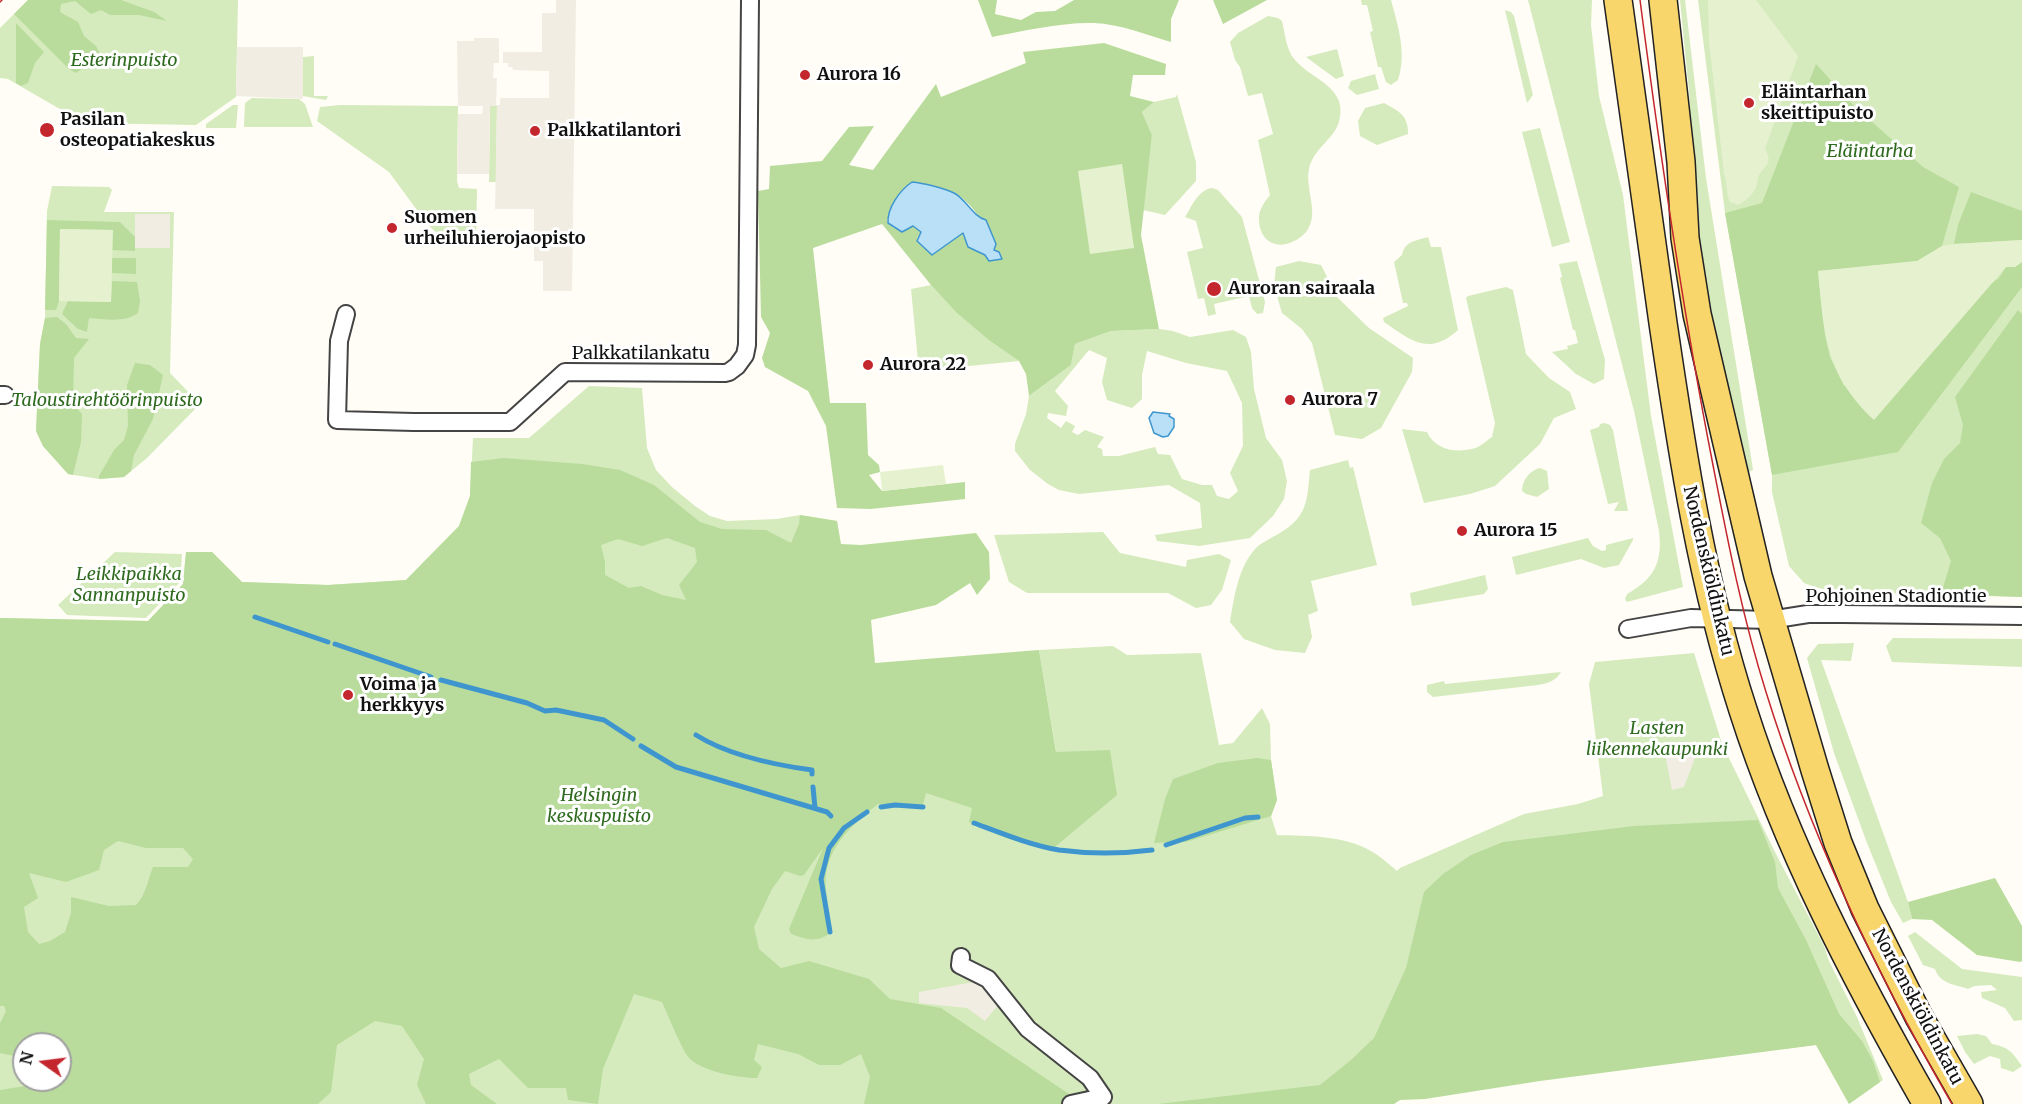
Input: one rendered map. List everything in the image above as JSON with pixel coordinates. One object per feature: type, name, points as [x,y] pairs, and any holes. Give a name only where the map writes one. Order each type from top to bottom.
[{"type":"main road","name":"Nordenskiöldinkatu","points":[[1618,0],[1683,453],[1727,659],[1774,798],[1802,862],[1844,950],[1927,1104]]},
{"type":"main road","name":"Nordenskiöldinkatu","points":[[1663,0],[1681,162],[1685,238],[1697,314],[1770,620],[1838,843],[1856,887],[1919,1017],[1969,1104]]},
{"type":"street","name":"Palkkatilankatu","points":[[346,314],[339,341],[337,420],[510,422],[566,372],[725,373],[737,366],[745,355],[747,345],[750,0]]},
{"type":"street","name":"Pohjoinen Stadiontie","points":[[1628,629],[1691,618],[1770,620],[1808,614],[2022,616]]},
{"type":"street","points":[[961,957],[960,965],[988,979],[1029,1029],[1090,1078],[1103,1097],[1071,1104]]},
{"type":"green space","name":"Esterinpuisto","points":[[28,0],[238,0],[236,97],[196,125],[84,123],[8,79],[0,78],[0,28]]},
{"type":"green space","points":[[28,0],[121,0],[154,12],[167,21],[139,15],[110,15],[101,10],[91,14],[75,1],[61,4],[60,12],[78,22],[84,36],[96,46],[100,54],[97,59],[76,73],[69,69],[14,14]]},
{"type":"green space","points":[[978,0],[997,0],[995,14],[1021,20],[1036,12],[1055,11],[1074,0],[1179,0],[1171,19],[1171,42],[1123,28],[1094,23],[1056,25],[992,37]]},
{"type":"green space","points":[[1213,0],[1267,0],[1223,24]]},
{"type":"green space","points":[[1361,0],[1391,0],[1402,50],[1402,60],[1398,80],[1391,85],[1386,82],[1381,67],[1378,67],[1367,5],[1362,5]]},
{"type":"green space","points":[[1528,0],[1592,0],[1591,25],[1599,96],[1623,195],[1651,416],[1683,587],[1627,602],[1625,599],[1627,594],[1644,582],[1655,568],[1659,552],[1659,531],[1634,411]]},
{"type":"green space","points":[[1680,0],[1685,0],[1706,178],[1753,470],[1747,473],[1696,248],[1689,91]]},
{"type":"green space","name":"Eläintarha","points":[[1698,0],[2022,0],[2022,597],[1842,592],[1804,583],[1789,566],[1772,492],[1772,475],[1725,213]]},
{"type":"green space","name":"Eläintarhan skeittipuisto","points":[[1708,0],[1756,0],[1798,56],[1765,149],[1768,163],[1758,176],[1752,193],[1738,205],[1730,202],[1724,174],[1709,41]]},
{"type":"green space","points":[[1505,10],[1514,16],[1533,95],[1527,103]]},
{"type":"green space","points":[[1268,16],[1282,21],[1292,56],[1302,67],[1334,92],[1341,110],[1339,122],[1333,134],[1315,156],[1309,169],[1312,213],[1309,227],[1304,234],[1292,242],[1279,245],[1265,237],[1259,219],[1261,209],[1270,195],[1258,140],[1273,134],[1262,93],[1248,96],[1230,42],[1238,33]]},
{"type":"green space","points":[[16,23],[44,52],[35,63],[28,83],[21,86],[16,83]]},
{"type":"green space","points":[[1104,43],[1166,64],[1165,75],[1133,75],[1130,96],[1154,102],[1142,112],[1152,135],[1141,235],[1159,329],[1111,331],[1075,344],[1071,365],[1029,396],[1026,374],[1019,361],[957,313],[931,285],[882,224],[813,248],[830,403],[866,403],[868,455],[879,465],[880,472],[869,475],[882,491],[965,482],[965,499],[871,509],[837,508],[826,426],[808,391],[765,367],[762,358],[770,333],[761,317],[758,191],[769,189],[770,166],[822,161],[849,127],[874,126],[849,165],[873,170],[936,84],[941,97],[1026,63],[1023,52]],"holes":[[[920,183],[952,192],[968,203],[979,218],[996,252],[985,255],[968,247],[963,233],[917,238],[921,232],[913,226],[894,228],[888,223],[887,220]]]},
{"type":"green space","points":[[1337,49],[1344,76],[1336,79],[1306,57]]},
{"type":"green space","points":[[314,56],[314,96],[328,96],[326,100],[303,96],[303,57]]},
{"type":"green space","points":[[1816,64],[1855,107],[1923,167],[1959,187],[1942,246],[1918,261],[1818,271],[1825,335],[1830,357],[1844,386],[1999,278],[2006,267],[2015,267],[2022,262],[2022,287],[1898,452],[1772,475],[1725,213],[1762,203]]},
{"type":"green space","points":[[1375,74],[1379,89],[1357,95],[1348,88],[1351,81]]},
{"type":"green space","points":[[1177,94],[1196,162],[1196,181],[1165,215],[1143,210],[1152,135],[1142,112],[1154,102],[1176,97]]},
{"type":"green space","points":[[252,98],[299,99],[305,104],[313,127],[244,127],[245,103]]},
{"type":"green space","points":[[1384,103],[1405,118],[1408,134],[1377,145],[1360,136],[1358,121],[1365,108]]},
{"type":"green space","points":[[233,105],[238,105],[236,128],[206,128],[206,124]]},
{"type":"green space","points":[[340,105],[458,106],[457,181],[459,188],[477,189],[476,243],[438,234],[428,225],[389,172],[317,121],[320,107]]},
{"type":"green space","points":[[490,106],[497,106],[496,182],[489,182]]},
{"type":"green space","points":[[1540,128],[1570,242],[1552,247],[1522,132]]},
{"type":"green space","points":[[1122,164],[1134,248],[1090,254],[1078,171]]},
{"type":"green space","name":"Taloustirehtöörinpuisto","points":[[52,186],[109,187],[112,190],[104,212],[174,212],[170,373],[200,404],[147,458],[124,477],[99,479],[68,474],[43,446],[36,431],[40,344],[45,318],[47,211]]},
{"type":"green space","points":[[1212,188],[1218,190],[1242,217],[1265,302],[1263,313],[1257,314],[1252,308],[1249,296],[1214,304],[1216,314],[1208,316],[1204,298],[1198,299],[1187,252],[1203,248],[1196,221],[1185,217],[1199,195]]},
{"type":"green space","points":[[1971,192],[2022,211],[2022,240],[1954,244],[1958,225]]},
{"type":"green space","points":[[47,220],[120,222],[135,237],[135,251],[112,250],[112,230],[60,229],[59,301],[56,310],[45,310]]},
{"type":"green space","points":[[60,229],[113,230],[111,302],[59,301]]},
{"type":"green space","points":[[1428,237],[1431,247],[1441,247],[1458,330],[1438,343],[1429,344],[1411,340],[1384,322],[1383,318],[1408,306],[1407,303],[1403,303],[1394,262],[1402,255],[1408,244]]},
{"type":"green space","points":[[2022,240],[2022,262],[2015,267],[2006,267],[1874,420],[1845,386],[1836,369],[1825,334],[1818,271],[1917,261],[1942,246],[1954,244]]},
{"type":"green space","points":[[112,258],[136,258],[136,274],[112,273]]},
{"type":"green space","points":[[1299,261],[1321,265],[1338,298],[1369,328],[1413,358],[1412,372],[1381,428],[1362,439],[1335,435],[1312,343],[1302,329],[1282,313],[1274,286],[1276,267]]},
{"type":"green space","points":[[1577,261],[1605,360],[1604,379],[1594,384],[1576,374],[1552,352],[1568,349],[1567,346],[1578,343],[1560,278],[1562,277],[1559,264]]},
{"type":"green space","points":[[112,281],[137,282],[140,301],[138,313],[121,319],[89,318],[87,332],[78,329],[62,314],[68,301],[111,302]]},
{"type":"green space","points":[[931,285],[973,325],[1019,361],[919,371],[911,289]]},
{"type":"green space","points":[[1506,287],[1513,290],[1526,354],[1549,378],[1570,392],[1576,409],[1554,418],[1540,444],[1495,486],[1470,494],[1424,503],[1402,429],[1427,432],[1430,438],[1440,446],[1452,450],[1475,448],[1492,437],[1495,423],[1466,298]]},
{"type":"green space","points":[[2018,310],[2022,314],[2022,597],[1941,594],[1951,561],[1940,538],[1921,523],[1932,483],[1944,459],[1960,443],[1963,425],[1955,397]]},
{"type":"green space","points":[[57,317],[66,324],[76,338],[89,339],[74,358],[73,404],[82,414],[81,442],[73,475],[68,474],[43,446],[36,431],[40,344],[45,318]]},
{"type":"green space","points":[[1159,329],[1190,337],[1233,330],[1246,337],[1251,352],[1254,389],[1266,438],[1282,460],[1287,481],[1284,499],[1273,516],[1250,538],[1199,546],[1157,541],[1155,535],[1202,528],[1200,503],[1169,485],[1079,494],[1059,490],[1030,470],[1015,451],[1029,396],[1071,365],[1075,344],[1111,331]],"holes":[[[1089,350],[1107,358],[1102,382],[1107,400],[1132,408],[1142,399],[1142,375],[1147,351],[1186,363],[1227,371],[1242,403],[1243,446],[1230,473],[1238,491],[1229,499],[1217,496],[1212,485],[1202,485],[1182,479],[1170,455],[1158,454],[1155,447],[1119,456],[1103,456],[1102,449],[1097,447],[1104,437],[1085,430],[1078,435],[1072,432],[1075,426],[1066,421],[1061,428],[1047,418],[1048,413],[1066,416],[1068,406],[1055,391]]]},
{"type":"green space","points":[[135,363],[150,365],[163,375],[153,419],[134,455],[131,471],[124,477],[99,479],[114,450],[124,440],[128,426],[127,385]]},
{"type":"green space","name":"Helsingin keskuspuisto","points":[[589,386],[642,388],[647,448],[656,470],[695,506],[710,516],[727,521],[777,519],[800,515],[837,521],[855,656],[1056,751],[1039,650],[1113,646],[1127,655],[1201,653],[1219,745],[1233,743],[1262,708],[1270,724],[1271,760],[1277,800],[1271,816],[1277,835],[1325,837],[1349,842],[1374,853],[1397,871],[1524,814],[1578,804],[1603,796],[1589,684],[1595,662],[1694,653],[1722,744],[1824,946],[1883,1080],[1849,1104],[1816,1045],[1340,1104],[0,1104],[0,618],[148,621],[183,584],[186,552],[212,552],[242,582],[328,585],[406,580],[459,526],[470,496],[473,438],[529,438]]},
{"type":"green space","points":[[1605,423],[1613,430],[1628,511],[1614,511],[1619,502],[1608,504],[1590,430]]},
{"type":"green space","name":"Helsingin keskuspuisto","points":[[504,458],[582,464],[620,470],[654,485],[700,522],[722,529],[766,530],[791,543],[799,524],[800,515],[837,521],[841,544],[861,545],[976,533],[989,552],[990,579],[977,595],[970,583],[936,605],[871,620],[875,663],[1039,650],[1056,752],[1110,750],[1117,795],[1050,851],[1006,838],[969,822],[972,808],[926,793],[922,808],[878,804],[844,835],[828,864],[826,888],[832,932],[822,938],[812,939],[791,934],[789,929],[823,848],[804,875],[800,876],[785,871],[772,889],[754,927],[759,949],[781,968],[809,961],[869,979],[890,999],[941,1008],[1075,1098],[1074,1104],[864,1104],[870,1077],[861,1054],[840,1065],[819,1065],[798,1054],[758,1044],[754,1060],[762,1067],[757,1078],[722,1073],[703,1067],[689,1058],[662,1002],[634,994],[603,1069],[598,1104],[568,1100],[566,1088],[528,1088],[499,1059],[469,1074],[471,1085],[497,1104],[426,1104],[417,1085],[424,1059],[402,1026],[375,1021],[337,1045],[331,1092],[318,1104],[0,1104],[0,1090],[12,1088],[12,1092],[72,1092],[72,1032],[12,1032],[12,1056],[0,1053],[0,1023],[6,1011],[4,1006],[0,1006],[0,618],[148,621],[183,584],[186,552],[212,552],[242,582],[328,585],[406,580],[459,526],[470,496],[471,462]],"holes":[[[667,538],[695,548],[697,562],[679,585],[686,600],[662,595],[641,586],[629,588],[605,575],[601,545],[618,539],[642,546]],[[118,841],[146,848],[183,848],[193,859],[188,867],[153,867],[144,892],[136,905],[109,906],[71,897],[71,913],[65,932],[50,941],[39,944],[28,932],[24,907],[38,898],[29,873],[66,882],[99,870],[104,850]]]},
{"type":"green space","points":[[1348,460],[1350,468],[1353,467],[1377,565],[1311,581],[1318,611],[1308,615],[1312,637],[1305,653],[1275,650],[1244,639],[1230,622],[1238,583],[1245,564],[1256,548],[1289,527],[1301,514],[1307,499],[1310,470]]},
{"type":"green space","points":[[943,465],[946,484],[882,491],[880,472]]},
{"type":"green space","points":[[1540,468],[1547,471],[1549,489],[1537,497],[1526,494],[1522,491],[1525,479],[1530,473]]},
{"type":"green space","points":[[1103,532],[1120,553],[1186,567],[1187,560],[1219,554],[1231,560],[1222,590],[1211,605],[1196,608],[1168,593],[1027,593],[1009,582],[994,535]]},
{"type":"green space","points":[[1588,538],[1593,546],[1602,551],[1606,550],[1606,545],[1633,538],[1633,540],[1619,565],[1604,568],[1581,559],[1516,575],[1512,557]]},
{"type":"green space","name":"Leikkipaikka Sannanpuisto","points":[[115,552],[182,554],[180,582],[146,618],[67,615],[58,605]]},
{"type":"green space","points":[[1485,575],[1488,589],[1484,594],[1412,606],[1410,593]]},
{"type":"green space","points":[[1893,638],[2022,639],[2022,667],[1892,662],[1886,646]]},
{"type":"green space","points":[[1854,643],[1851,661],[1821,660],[1908,902],[1912,919],[1903,923],[1891,902],[1867,843],[1834,753],[1807,658],[1818,644]]},
{"type":"green space","points":[[1561,672],[1557,678],[1538,685],[1433,697],[1427,692],[1427,685],[1444,681],[1445,684]]},
{"type":"green space","points":[[1257,758],[1271,760],[1277,800],[1271,816],[1186,842],[1154,843],[1165,799],[1173,779],[1218,763]]},
{"type":"green space","points":[[1758,820],[1775,862],[1778,888],[1806,940],[1839,1014],[1862,1041],[1873,1061],[1880,1082],[1849,1104],[1816,1045],[1540,1081],[1425,1099],[1400,1100],[1394,1104],[1158,1104],[1320,1085],[1374,1038],[1406,968],[1424,892],[1443,874],[1471,855],[1503,842],[1634,826]]},
{"type":"green space","points":[[1995,878],[2022,926],[2022,961],[2020,962],[1977,955],[1932,920],[1912,919],[1908,902]]},
{"type":"green space","points":[[1915,932],[1962,969],[2022,977],[2022,1020],[2014,1021],[2005,1008],[1982,998],[1981,992],[1997,990],[1991,985],[1974,986],[1968,989],[1944,981],[1935,969],[1923,965],[1908,936]]},
{"type":"green space","points":[[1977,1034],[1986,1036],[1992,1044],[2010,1051],[2022,1066],[2013,1072],[2001,1068],[2000,1059],[1990,1056],[1974,1064],[1957,1036]]},
{"type":"shaded area","name":"Palkkatilantori","points":[[556,0],[576,0],[572,291],[543,291],[543,261],[534,261],[534,209],[495,209],[497,106],[490,106],[489,174],[457,174],[458,114],[482,114],[483,106],[458,106],[457,41],[499,38],[499,63],[494,63],[493,78],[497,78],[496,105],[500,105],[500,98],[549,98],[549,71],[513,70],[512,67],[508,67],[508,63],[503,63],[503,52],[542,52],[542,13],[556,13]]},
{"type":"shaded area","points":[[237,47],[303,47],[303,99],[236,96]]},
{"type":"shaded area","points":[[135,214],[170,214],[170,248],[135,248]]},
{"type":"shaded area","points":[[1696,741],[1698,750],[1684,787],[1672,790],[1664,749]]},
{"type":"shaded area","points":[[979,981],[998,1005],[985,1021],[967,1008],[919,1003],[919,992]]},
{"type":"water","points":[[912,182],[950,191],[958,196],[977,215],[986,220],[996,244],[994,250],[999,252],[1002,259],[989,261],[985,255],[968,247],[963,233],[932,255],[917,241],[921,232],[913,226],[902,232],[888,223],[895,200]]},
{"type":"water","points":[[1153,412],[1170,414],[1169,416],[1174,419],[1174,427],[1168,436],[1163,437],[1154,433],[1149,418]]},
{"type":"waterway","points":[[255,617],[328,642]]},
{"type":"waterway","points":[[335,644],[431,677]]},
{"type":"waterway","points":[[441,680],[527,703],[545,711],[556,710],[604,720],[633,739]]},
{"type":"waterway","points":[[696,735],[737,754],[812,770],[812,774]]},
{"type":"waterway","points":[[641,746],[676,767],[827,812],[831,816]]},
{"type":"waterway","points":[[813,787],[815,808]]},
{"type":"waterway","points":[[881,807],[895,805],[923,807]]},
{"type":"waterway","points":[[830,932],[821,879],[829,848],[844,828],[867,812]]},
{"type":"waterway","points":[[1166,845],[1245,818],[1258,817]]},
{"type":"waterway","points":[[974,823],[1026,842],[1059,850],[1105,853],[1152,850]]},
{"type":"tram line","points":[[1640,0],[1691,345],[1729,547],[1757,663],[1803,799],[1847,903],[1897,1005],[1952,1104]]},
{"type":"place","name":"Aurora 16","points":[[805,75]]},
{"type":"place","name":"Eläintarhan skeittipuisto","points":[[1749,103]]},
{"type":"place","name":"Pasilan osteopatiakeskus","points":[[47,130]]},
{"type":"place","name":"Palkkatilantori","points":[[535,131]]},
{"type":"place","name":"Suomen urheiluhierojaopisto","points":[[392,228]]},
{"type":"place","name":"Auroran sairaala","points":[[1214,289]]},
{"type":"place","name":"Aurora 22","points":[[868,365]]},
{"type":"place","name":"Aurora 7","points":[[1290,400]]},
{"type":"place","name":"Aurora 15","points":[[1462,531]]},
{"type":"place","name":"Voima ja herkkyys","points":[[348,695]]},
{"type":"park label","name":"Lasten liikennekaupunki","points":[[1657,739]]}]
